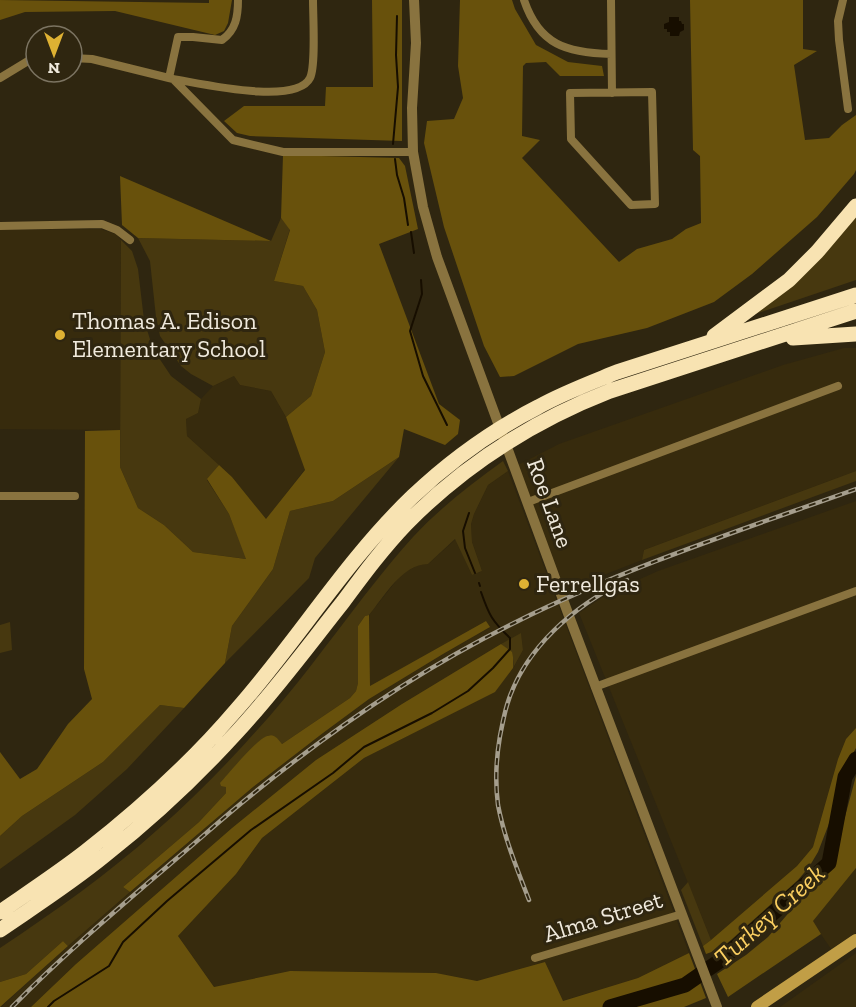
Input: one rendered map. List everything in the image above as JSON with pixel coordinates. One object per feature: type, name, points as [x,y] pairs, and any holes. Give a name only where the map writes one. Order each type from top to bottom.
[{"type":"highway","points":[[704,343],[789,280],[817,252],[856,206]]},
{"type":"highway","points":[[0,912],[100,840],[202,748],[266,675],[353,563],[413,496],[461,465],[490,453],[520,434],[542,413],[579,387],[704,343],[856,295]]},
{"type":"highway","points":[[542,413],[580,403],[610,391],[856,311]]},
{"type":"highway","points":[[769,340],[856,334]]},
{"type":"highway","points":[[0,930],[74,880],[186,785],[262,704],[364,574],[406,524],[437,495],[461,465]]},
{"type":"main road","points":[[757,1007],[856,939]]},
{"type":"street","points":[[171,78],[178,37],[222,40],[228,36],[238,19],[238,0]]},
{"type":"street","points":[[84,59],[234,90],[295,90],[309,79],[312,67],[313,0]]},
{"type":"street","name":"Roe Lane","points":[[414,0],[416,43],[412,152],[423,207],[437,257],[595,687],[716,1004]]},
{"type":"street","points":[[524,0],[530,17],[540,31],[553,41],[570,50],[611,54]]},
{"type":"street","points":[[611,0],[612,93]]},
{"type":"street","points":[[843,0],[838,21],[848,109]]},
{"type":"street","points":[[0,78],[24,63]]},
{"type":"street","points":[[171,78],[233,140],[283,152],[412,152]]},
{"type":"street","points":[[652,92],[655,204],[631,205],[572,139],[570,93],[612,93],[652,92]]},
{"type":"street","points":[[0,226],[102,224],[117,230],[130,240]]},
{"type":"street","points":[[528,502],[838,386]]},
{"type":"street","points":[[0,496],[75,496]]},
{"type":"street","points":[[595,687],[856,591]]},
{"type":"street","name":"Alma Street","points":[[535,958],[682,914]]},
{"type":"shaded area","points":[[0,0],[209,3],[209,0],[232,0],[228,23],[224,31],[215,35],[115,11],[25,12],[0,20]]},
{"type":"shaded area","points":[[372,0],[402,0],[402,141],[250,136],[237,133],[224,121],[244,106],[325,106],[326,87],[373,87]]},
{"type":"shaded area","points":[[460,0],[512,0],[536,45],[568,62],[602,66],[604,76],[560,76],[546,62],[526,63],[523,66],[522,136],[540,140],[522,158],[619,262],[637,249],[672,239],[686,229],[701,223],[700,156],[693,150],[690,0],[803,0],[803,49],[817,51],[794,65],[805,140],[829,138],[856,115],[856,170],[817,217],[752,274],[714,302],[647,328],[578,344],[514,376],[500,377],[484,346],[444,227],[424,143],[427,121],[454,119],[463,98],[458,66]]},
{"type":"shaded area","points":[[669,17],[679,17],[679,21],[684,24],[684,30],[679,36],[670,36],[670,32],[664,29],[664,24],[669,22]]},
{"type":"shaded area","points":[[283,155],[399,158],[405,166],[418,229],[379,244],[439,404],[460,420],[458,434],[445,445],[404,429],[399,457],[333,501],[290,511],[273,569],[232,626],[225,663],[184,708],[160,705],[103,762],[22,816],[0,836],[0,752],[20,779],[37,769],[68,724],[92,699],[84,669],[85,431],[120,430],[120,467],[138,508],[164,525],[193,552],[246,559],[229,514],[207,479],[219,465],[232,477],[266,519],[305,470],[286,417],[311,396],[325,352],[317,310],[303,286],[274,281],[290,230],[281,218]]},
{"type":"shaded area","points":[[120,176],[271,241],[138,238],[122,225]]},
{"type":"shaded area","points":[[856,213],[856,280],[755,314]]},
{"type":"shaded area","points":[[281,218],[290,229],[274,281],[303,286],[317,310],[325,352],[311,396],[286,417],[271,391],[240,385],[234,376],[213,386],[181,366],[160,336],[150,261],[138,238],[271,241]]},
{"type":"shaded area","name":"Thomas A. Edison Elementary School","points":[[100,229],[116,234],[121,240],[120,430],[0,429],[0,230]]},
{"type":"shaded area","points":[[121,240],[132,251],[138,269],[144,320],[153,349],[171,376],[201,399],[198,413],[186,419],[187,436],[219,465],[207,480],[229,514],[247,559],[193,552],[164,525],[138,508],[120,467]]},
{"type":"shaded area","points":[[844,348],[856,348],[856,471],[644,550],[642,560],[565,590],[518,465],[559,444],[783,365]]},
{"type":"shaded area","points":[[234,376],[240,385],[271,391],[286,417],[305,469],[266,520],[232,477],[187,436],[186,419],[198,413],[201,399],[213,386]]},
{"type":"shaded area","points":[[399,457],[315,558],[309,578],[225,663],[232,626],[273,569],[290,511],[333,501]]},
{"type":"shaded area","points":[[503,461],[508,471],[488,485],[471,524],[472,542],[482,571],[472,575],[455,539],[428,564],[419,565],[402,575],[358,626],[358,683],[356,691],[350,698],[282,744],[270,735],[264,738],[252,749],[240,766],[226,787],[226,793],[199,822],[123,887],[130,892],[68,946],[63,941],[26,974],[0,982],[0,948],[100,877],[138,847],[196,794],[235,755],[279,705],[373,584],[413,537],[456,497]]},
{"type":"shaded area","points":[[508,471],[689,953],[638,978],[562,1001],[545,962],[477,981],[436,973],[290,971],[214,987],[178,936],[236,874],[262,838],[364,758],[495,691],[513,668],[523,650],[521,634],[402,704],[316,760],[232,828],[76,964],[31,1007],[1,1007],[68,946],[253,787],[369,699],[489,628],[486,621],[370,687],[369,615],[404,571],[420,564],[428,564],[456,539],[472,575],[482,571],[472,542],[471,524],[488,485]]},
{"type":"shaded area","points":[[856,471],[856,481],[642,560],[644,550]]},
{"type":"shaded area","points":[[856,501],[856,728],[846,739],[838,759],[813,847],[797,866],[711,940],[579,613],[609,593],[658,571]]},
{"type":"shaded area","points":[[369,615],[370,686],[486,621],[490,627],[369,699],[253,787],[130,892],[123,887],[199,822],[226,793],[226,787],[221,786],[220,783],[262,738],[272,735],[282,744],[350,698],[356,691],[358,683],[358,626],[365,616]]},
{"type":"shaded area","points":[[10,622],[12,650],[0,653],[0,625]]},
{"type":"shaded area","points":[[521,633],[523,650],[513,668],[512,654],[501,644]]},
{"type":"shaded area","points":[[501,644],[512,652],[513,668],[495,692],[364,758],[262,838],[236,874],[178,936],[214,987],[290,971],[436,973],[477,981],[545,962],[563,1001],[638,978],[689,953],[706,998],[684,1007],[31,1007],[76,964],[232,828],[316,760]]},
{"type":"shaded area","points":[[160,705],[184,708],[127,769],[75,815],[0,869],[0,836],[22,816],[103,762]]},
{"type":"shaded area","points":[[856,728],[856,748],[838,780],[830,821],[818,852],[809,867],[798,880],[731,940],[720,949],[706,954],[703,946],[797,866],[813,847],[838,759],[846,739]]},
{"type":"shaded area","points":[[856,776],[856,868],[813,921],[821,934],[728,997],[717,974],[768,937],[834,858]]},
{"type":"shaded area","points":[[856,868],[856,933],[831,949],[812,921]]},
{"type":"shaded area","points":[[688,882],[711,940],[703,946],[681,890]]},
{"type":"shaded area","points":[[63,941],[68,946],[0,1007],[0,982],[26,974]]},
{"type":"shaded area","points":[[856,953],[856,1007],[780,1007]]},
{"type":"waterway","points":[[393,144],[398,87],[397,16]]},
{"type":"waterway","points":[[395,159],[408,225]]},
{"type":"waterway","points":[[411,232],[414,253]]},
{"type":"waterway","points":[[421,280],[422,294],[410,331],[423,376],[447,425]]},
{"type":"waterway","points":[[469,513],[463,531],[465,548],[475,573]]},
{"type":"waterway","points":[[48,1007],[109,966],[123,942],[167,901],[251,830],[333,773],[364,747],[432,713],[468,691],[493,668],[510,649],[510,638],[492,617],[481,592]]},
{"type":"waterway","name":"Turkey Creek","points":[[610,1007],[685,985],[721,960],[829,863],[845,777],[856,759]]},
{"type":"railway","points":[[12,1007],[92,931],[280,772],[344,725],[410,681],[479,641],[556,603],[640,567],[856,489]]},
{"type":"railway","points":[[529,900],[507,841],[498,805],[496,779],[498,753],[507,705],[526,665],[554,630],[589,602],[627,580]]},
{"type":"place","name":"Thomas A. Edison Elementary School","points":[[60,335]]},
{"type":"place","name":"Ferrellgas","points":[[524,584]]}]
